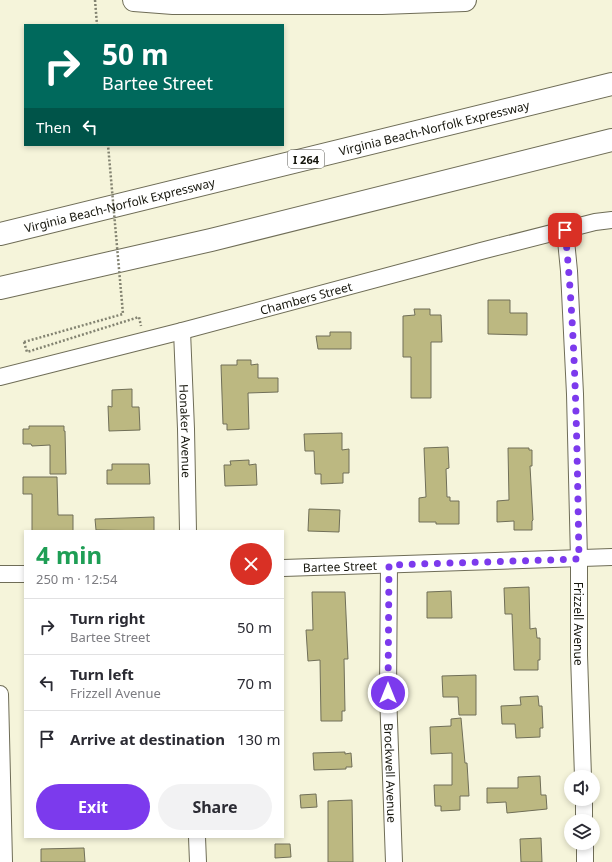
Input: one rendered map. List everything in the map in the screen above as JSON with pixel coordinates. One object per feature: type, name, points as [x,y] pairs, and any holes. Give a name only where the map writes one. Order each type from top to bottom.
[{"type":"highway","points":[[134,0],[173,3],[382,3],[465,0]]},
{"type":"highway","name":"Virginia Beach-Norfolk Expressway","points":[[0,234],[612,84]]},
{"type":"highway","points":[[0,288],[211,240],[612,140]]},
{"type":"highway","points":[[0,295],[54,276]]},
{"type":"street","name":"Chambers Street","points":[[0,377],[182,331],[480,251],[595,222],[612,220]]},
{"type":"street","name":"Frizzell Avenue","points":[[565,230],[569,271],[576,394],[579,655],[583,770]]},
{"type":"street","name":"Honaker Avenue","points":[[182,331],[188,530]]},
{"type":"street","name":"Bartee Street","points":[[284,568],[612,557]]},
{"type":"street","name":"Brockwell Avenue","points":[[389,565],[388,693],[394,862]]},
{"type":"street","points":[[0,574],[24,574]]},
{"type":"street","points":[[0,694],[4,862]]},
{"type":"street","points":[[197,838],[198,862]]},
{"type":"street","points":[[585,850],[585,862]]},
{"type":"path","points":[[95,0],[97,24]]},
{"type":"path","points":[[108,146],[123,314],[24,342],[28,352],[138,317],[144,340]]},
{"type":"building","points":[[488,300],[510,300],[510,313],[527,313],[527,335],[488,334]]},
{"type":"building","points":[[414,309],[430,309],[430,315],[441,315],[442,342],[431,342],[431,398],[411,398],[411,357],[403,357],[403,316],[415,315]]},
{"type":"building","points":[[330,332],[351,332],[351,349],[318,349],[316,336],[330,336]]},
{"type":"building","points":[[237,360],[251,360],[251,365],[258,364],[258,378],[278,378],[278,392],[248,393],[249,429],[227,430],[227,424],[223,424],[221,365],[237,365]]},
{"type":"building","points":[[132,389],[132,407],[139,407],[140,430],[109,431],[108,406],[112,407],[112,390]]},
{"type":"building","points":[[29,426],[64,426],[66,474],[50,474],[50,445],[32,446],[31,444],[23,444],[23,429],[29,429]]},
{"type":"building","points":[[342,433],[342,450],[349,449],[349,473],[343,473],[343,483],[321,484],[321,474],[315,474],[314,451],[305,451],[304,434]]},
{"type":"building","points":[[448,447],[449,468],[446,469],[447,497],[450,497],[450,501],[459,501],[459,524],[419,522],[419,498],[426,497],[424,448]]},
{"type":"building","points":[[508,448],[529,448],[529,450],[532,450],[532,466],[530,466],[533,520],[532,530],[514,530],[514,521],[497,522],[497,501],[509,500]]},
{"type":"building","points":[[249,460],[249,465],[256,464],[257,485],[225,486],[224,465],[231,465],[230,461]]},
{"type":"building","points":[[112,464],[149,464],[150,484],[107,484],[107,470],[112,470]]},
{"type":"building","points":[[23,477],[57,477],[58,515],[73,515],[73,530],[32,530],[32,494],[23,494]]},
{"type":"building","points":[[309,509],[340,510],[339,532],[308,531]]},
{"type":"building","points":[[154,517],[154,530],[96,530],[95,519]]},
{"type":"building","points":[[529,587],[530,629],[536,628],[537,638],[540,638],[540,660],[538,660],[538,670],[514,670],[512,614],[505,614],[504,588]]},
{"type":"building","points":[[451,591],[452,618],[427,618],[427,592]]},
{"type":"building","points":[[312,592],[345,592],[348,659],[344,659],[345,711],[342,711],[342,721],[321,721],[320,660],[308,661],[306,630],[313,630]]},
{"type":"building","points":[[476,675],[476,715],[459,715],[458,697],[443,697],[442,676]]},
{"type":"building","points":[[538,696],[539,706],[542,706],[543,728],[540,728],[540,737],[516,738],[515,724],[502,724],[501,706],[521,705],[520,697]]},
{"type":"building","points":[[461,718],[465,763],[467,763],[469,796],[460,796],[460,810],[441,811],[441,806],[435,806],[434,785],[452,785],[452,753],[431,754],[430,727],[451,726],[451,719]]},
{"type":"building","points":[[345,752],[345,754],[351,753],[352,767],[346,767],[346,769],[314,770],[313,753]]},
{"type":"building","points":[[540,776],[541,795],[546,795],[547,809],[507,813],[506,802],[487,803],[487,788],[518,788],[518,777]]},
{"type":"building","points":[[316,794],[317,807],[301,808],[300,795]]},
{"type":"building","points":[[352,800],[353,862],[328,862],[328,801]]},
{"type":"building","points":[[541,838],[542,862],[521,862],[520,839]]},
{"type":"building","points":[[275,844],[290,844],[291,857],[275,858]]},
{"type":"building","points":[[84,848],[85,862],[41,862],[41,849]]},
{"type":"route","points":[[388,693],[389,565],[579,559],[576,394],[569,271],[565,230]]}]
